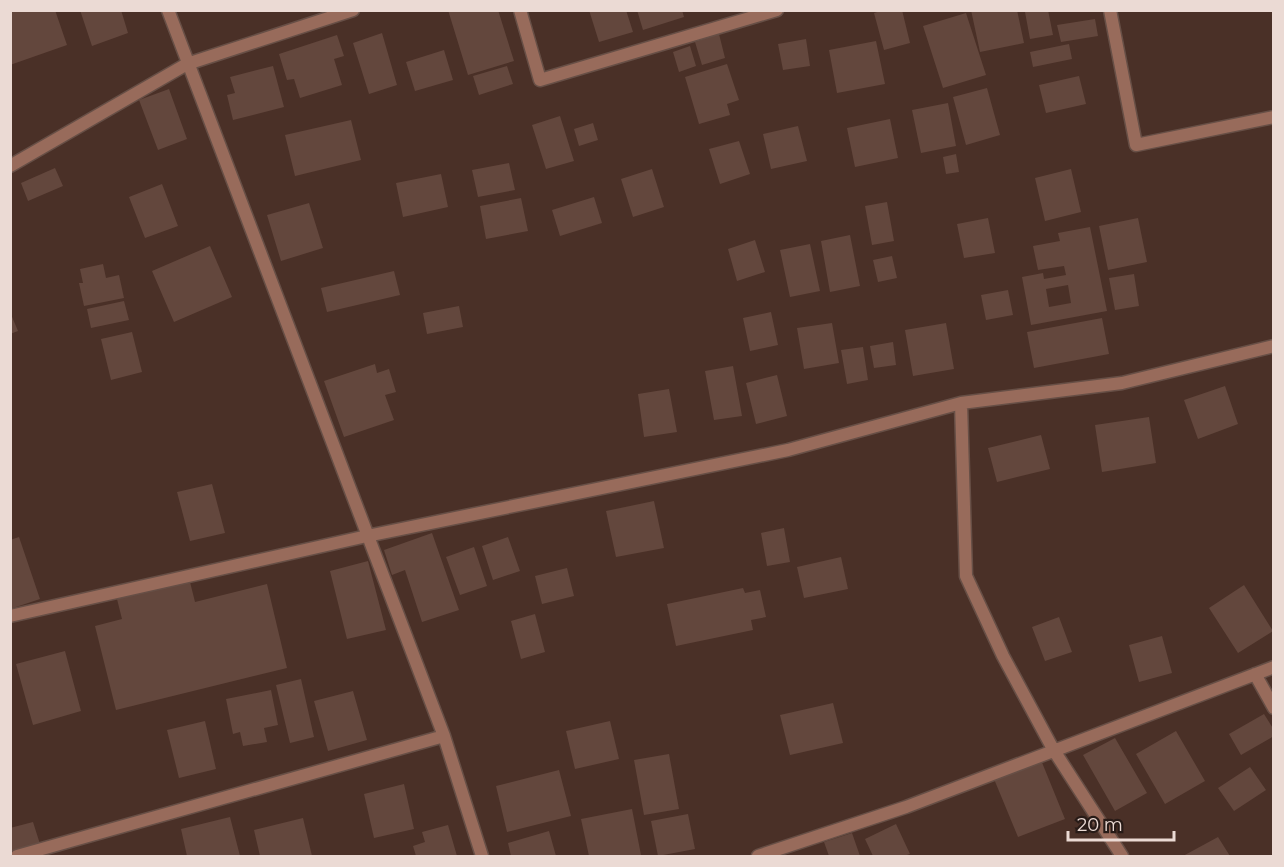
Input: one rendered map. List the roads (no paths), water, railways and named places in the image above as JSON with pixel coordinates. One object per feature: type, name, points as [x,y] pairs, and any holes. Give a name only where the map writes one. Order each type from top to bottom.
[{"type":"street","points":[[168,10],[444,736],[482,856]]},
{"type":"street","points":[[10,166],[187,64],[353,10]]},
{"type":"street","points":[[520,10],[540,81],[777,10]]},
{"type":"street","points":[[1110,10],[1136,146],[1274,117]]},
{"type":"street","points":[[10,616],[367,536],[788,450],[961,404],[1122,383],[1274,346]]},
{"type":"street","points":[[961,404],[966,576],[1003,656],[1053,749],[1122,856]]},
{"type":"street","points":[[758,856],[906,807],[1053,749],[1274,667]]},
{"type":"street","points":[[1255,674],[1274,708]]},
{"type":"street","points":[[17,856],[444,736]]}]
